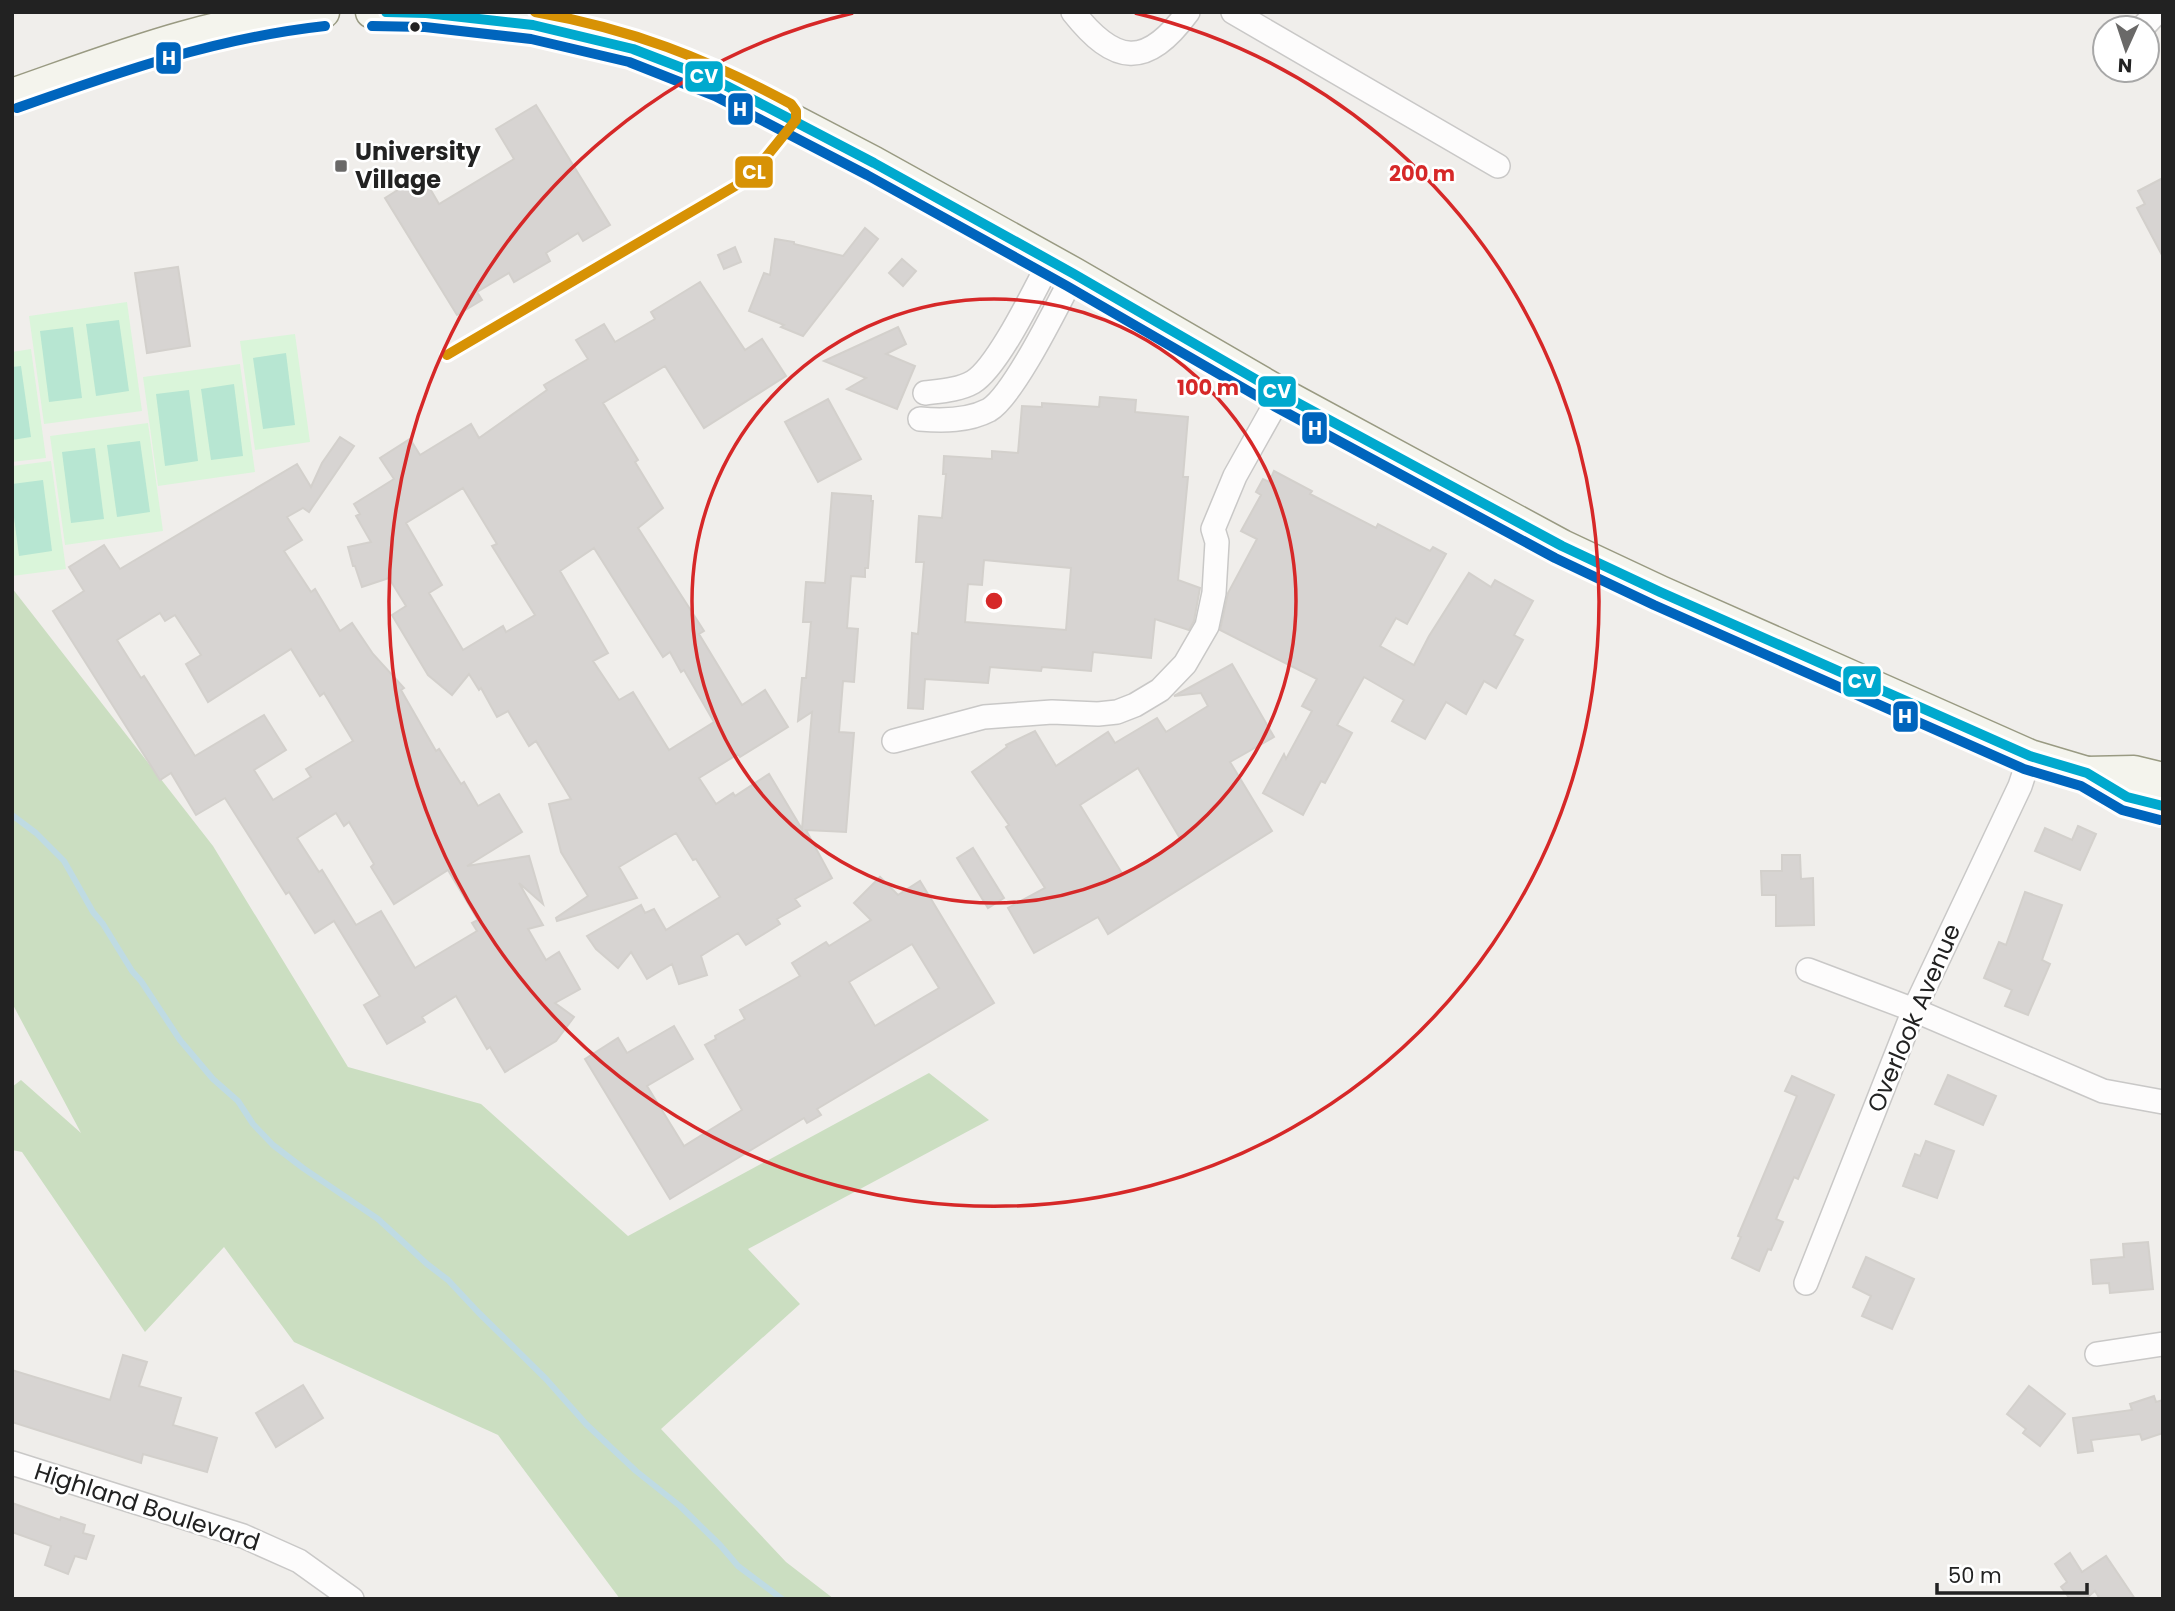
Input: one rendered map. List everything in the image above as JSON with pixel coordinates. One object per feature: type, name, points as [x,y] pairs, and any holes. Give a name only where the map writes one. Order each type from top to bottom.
[{"type":"main road","points":[[161,43],[183,12]]},
{"type":"main road","points":[[372,12],[523,18],[633,49],[720,83],[874,163],[1280,394],[1562,546],[2030,756],[2087,773],[2127,797],[2163,806]]},
{"type":"main road","points":[[12,96],[161,43],[230,25],[308,13]]},
{"type":"main road","points":[[2087,773],[2134,772],[2163,779]]},
{"type":"street","points":[[1073,12],[1088,31],[1109,48],[1132,55],[1155,47],[1175,30],[1188,12]]},
{"type":"street","points":[[1233,12],[1499,166]]},
{"type":"street","points":[[925,393],[963,386],[982,374],[1062,268]]},
{"type":"street","points":[[920,419],[940,421],[967,417],[989,409],[998,402],[1022,368],[1062,268]]},
{"type":"street","points":[[894,741],[984,717],[1052,712],[1117,712],[1143,702],[1160,690],[1185,664],[1207,626],[1214,593],[1217,542],[1213,529],[1235,475],[1280,394]]},
{"type":"street","name":"Overlook Avenue","points":[[1806,1283],[1914,1010],[2020,786],[2030,756]]},
{"type":"street","points":[[1808,970],[1914,1010],[2103,1091],[2163,1102]]},
{"type":"street","points":[[2097,1354],[2163,1344]]},
{"type":"street","name":"Highland Boulevard","points":[[12,1463],[243,1536],[299,1561],[352,1599]]},
{"type":"green space","points":[[127,302],[142,411],[44,424],[29,316]]},
{"type":"green space","points":[[119,320],[129,391],[96,396],[86,324]]},
{"type":"green space","points":[[73,327],[82,398],[49,402],[40,331]]},
{"type":"green space","points":[[295,334],[310,442],[255,450],[240,341]]},
{"type":"green space","points":[[31,349],[46,458],[12,462],[12,352]]},
{"type":"green space","points":[[286,353],[295,425],[263,429],[253,358]]},
{"type":"green space","points":[[240,364],[255,472],[158,486],[143,377]]},
{"type":"green space","points":[[21,366],[31,437],[12,440],[12,367]]},
{"type":"green space","points":[[234,384],[243,456],[211,460],[201,389]]},
{"type":"green space","points":[[189,390],[198,461],[165,466],[156,394]]},
{"type":"green space","points":[[148,423],[163,531],[65,545],[50,436]]},
{"type":"green space","points":[[140,441],[150,512],[117,517],[107,445]]},
{"type":"green space","points":[[95,448],[104,519],[71,523],[62,452]]},
{"type":"green space","points":[[51,461],[66,569],[12,576],[12,466]]},
{"type":"green space","points":[[43,480],[52,551],[19,556],[12,484]]},
{"type":"green space","points":[[12,588],[213,846],[348,1067],[481,1104],[628,1236],[929,1073],[989,1120],[748,1249],[800,1304],[661,1429],[786,1562],[834,1599],[620,1599],[498,1435],[294,1342],[224,1247],[145,1332],[22,1152],[12,1150],[12,1087],[21,1080],[81,1133],[12,1003]]},
{"type":"building","points":[[536,105],[610,225],[583,241],[578,233],[546,253],[550,261],[514,282],[509,273],[477,292],[482,300],[457,315],[385,198],[422,175],[439,204],[514,159],[496,129]]},
{"type":"building","points":[[2163,178],[2163,257],[2137,208],[2145,204],[2138,191]]},
{"type":"building","points":[[865,228],[878,239],[803,336],[749,311],[764,273],[770,275],[775,239],[843,256]]},
{"type":"building","points":[[735,247],[741,262],[724,269],[718,255]]},
{"type":"building","points":[[902,259],[916,271],[903,286],[889,273]]},
{"type":"building","points":[[178,267],[190,346],[147,353],[135,273]]},
{"type":"building","points":[[700,282],[745,350],[762,339],[786,376],[704,428],[665,366],[603,403],[638,460],[635,462],[663,508],[638,528],[704,631],[699,634],[742,705],[765,690],[788,727],[740,757],[738,754],[699,778],[716,804],[733,793],[735,796],[769,774],[802,829],[812,712],[798,721],[802,678],[806,678],[811,622],[803,622],[806,582],[825,583],[832,493],[871,496],[873,501],[868,568],[865,568],[865,577],[851,576],[847,628],[858,629],[854,682],[843,681],[839,732],[854,733],[846,832],[806,830],[832,878],[795,899],[800,906],[777,919],[780,924],[746,945],[738,933],[701,956],[707,975],[679,984],[672,964],[647,979],[631,952],[618,968],[596,949],[587,936],[641,905],[645,913],[654,909],[666,930],[720,897],[696,859],[693,860],[676,833],[619,867],[637,898],[557,921],[556,918],[588,896],[561,852],[549,804],[571,799],[536,741],[529,746],[508,711],[497,717],[481,688],[479,690],[469,674],[452,695],[428,675],[392,615],[406,606],[389,578],[362,587],[348,547],[371,542],[356,516],[360,514],[354,504],[394,479],[380,458],[410,439],[420,455],[471,424],[479,438],[547,390],[544,385],[588,359],[576,340],[604,324],[615,342],[655,319],[651,312]],"holes":[[[463,488],[497,544],[492,546],[535,615],[506,632],[503,626],[463,650],[429,593],[442,585],[406,523]],[[594,548],[663,657],[670,652],[681,672],[684,670],[714,722],[669,750],[633,692],[619,700],[593,661],[608,653],[560,571]]]},
{"type":"building","points":[[898,327],[906,344],[886,354],[915,366],[897,409],[847,389],[866,378],[824,361]]},
{"type":"building","points":[[1100,397],[1136,400],[1135,412],[1188,417],[1183,477],[1188,477],[1178,580],[1200,588],[1194,621],[1189,630],[1155,619],[1151,658],[1093,652],[1091,671],[990,667],[988,683],[925,679],[923,709],[908,708],[912,633],[918,634],[924,562],[916,562],[919,516],[942,518],[946,474],[943,474],[944,456],[992,459],[992,451],[1018,453],[1022,406],[1042,407],[1042,403],[1099,407]],"holes":[[[984,560],[1071,568],[1066,630],[965,622],[968,584],[982,585]]]},
{"type":"building","points":[[828,399],[861,459],[818,482],[785,422]]},
{"type":"building","points":[[340,437],[354,446],[309,512],[303,508],[287,517],[302,540],[284,551],[311,592],[315,589],[340,631],[352,623],[373,654],[404,688],[401,690],[436,751],[439,749],[478,806],[499,794],[522,832],[467,866],[529,856],[543,904],[519,883],[543,925],[528,929],[546,960],[559,952],[580,989],[555,1003],[574,1017],[556,1041],[505,1072],[490,1047],[487,1049],[456,996],[422,1017],[425,1022],[387,1044],[364,1005],[380,996],[334,921],[315,933],[289,892],[286,894],[225,798],[196,815],[171,773],[160,780],[53,611],[84,591],[69,567],[104,545],[120,569],[297,464],[311,487],[322,463]],"holes":[[[160,613],[165,621],[175,615],[201,655],[186,664],[208,702],[291,649],[320,696],[324,693],[353,741],[306,769],[311,777],[273,800],[254,770],[286,750],[264,715],[195,756],[144,676],[141,678],[117,640]],[[336,813],[344,826],[349,822],[374,864],[371,867],[394,904],[448,870],[478,920],[472,923],[477,931],[415,968],[381,911],[356,925],[322,870],[319,872],[297,838]]]},
{"type":"building","points":[[1274,471],[1312,491],[1310,494],[1376,528],[1378,524],[1430,551],[1433,547],[1446,554],[1407,624],[1396,618],[1380,646],[1414,665],[1469,573],[1491,587],[1495,580],[1533,601],[1514,635],[1523,640],[1496,688],[1484,681],[1466,714],[1446,702],[1425,739],[1392,721],[1404,700],[1364,677],[1337,725],[1352,733],[1325,783],[1321,781],[1303,815],[1263,793],[1284,754],[1286,759],[1312,711],[1302,706],[1317,679],[1220,630],[1228,593],[1257,539],[1241,531],[1261,495],[1256,492],[1263,479],[1269,482]]},
{"type":"building","points":[[1232,664],[1274,737],[1230,762],[1272,831],[1108,934],[1098,917],[1034,953],[1008,908],[1045,888],[1006,827],[1009,825],[972,772],[1007,747],[1006,745],[1035,731],[1056,766],[1108,732],[1115,743],[1157,718],[1166,732],[1208,706],[1201,693],[1174,696]],"holes":[[[1138,768],[1181,840],[1123,875],[1080,805]]]},
{"type":"building","points":[[2078,826],[2096,834],[2080,870],[2035,851],[2045,828],[2072,840]]},
{"type":"building","points":[[973,848],[1004,898],[988,908],[957,858]]},
{"type":"building","points":[[1782,855],[1800,855],[1801,879],[1813,878],[1814,925],[1776,926],[1776,895],[1762,895],[1761,871],[1782,871]]},
{"type":"building","points":[[880,877],[898,895],[920,881],[994,1003],[817,1109],[821,1115],[807,1123],[804,1118],[670,1199],[585,1059],[618,1038],[627,1053],[674,1026],[693,1059],[647,1086],[684,1146],[742,1110],[705,1045],[745,1019],[740,1010],[800,976],[792,963],[826,942],[829,946],[871,920],[854,903]],"holes":[[[912,944],[939,988],[875,1026],[849,982]]]},
{"type":"building","points":[[2025,892],[2062,905],[2042,960],[2050,964],[2028,1015],[2005,1006],[2012,990],[1984,978],[1999,942],[2006,945]]},
{"type":"building","points":[[1948,1075],[1996,1096],[1983,1125],[1935,1104]]},
{"type":"building","points":[[1792,1076],[1834,1095],[1798,1179],[1794,1177],[1776,1219],[1783,1222],[1759,1271],[1732,1258],[1741,1237],[1738,1236],[1797,1096],[1785,1091]]},
{"type":"building","points":[[1926,1141],[1954,1151],[1937,1198],[1903,1186],[1915,1154],[1920,1156]]},
{"type":"building","points":[[2148,1242],[2153,1289],[2110,1293],[2109,1283],[2093,1284],[2091,1260],[2124,1257],[2123,1244]]},
{"type":"building","points":[[1866,1257],[1914,1279],[1892,1329],[1862,1316],[1871,1296],[1853,1287]]},
{"type":"building","points":[[123,1355],[147,1362],[139,1386],[181,1398],[173,1425],[217,1438],[207,1472],[143,1454],[141,1463],[12,1422],[12,1370],[110,1400]]},
{"type":"building","points":[[303,1385],[323,1418],[276,1447],[256,1413]]},
{"type":"building","points":[[2029,1386],[2065,1414],[2040,1446],[2023,1433],[2026,1429],[2007,1414]]},
{"type":"building","points":[[2154,1396],[2156,1402],[2163,1400],[2163,1433],[2142,1440],[2140,1434],[2091,1440],[2093,1451],[2078,1453],[2073,1418],[2132,1410],[2130,1404]]},
{"type":"building","points":[[12,1503],[60,1520],[61,1517],[85,1525],[83,1533],[94,1536],[86,1559],[75,1556],[68,1574],[45,1565],[51,1546],[12,1532]]},
{"type":"building","points":[[2070,1553],[2082,1572],[2106,1556],[2135,1599],[2100,1599],[2095,1591],[2085,1599],[2070,1599],[2061,1587],[2067,1582],[2055,1564]]},
{"type":"waterway","points":[[12,815],[36,833],[64,861],[93,912],[180,1040],[213,1079],[238,1101],[253,1124],[273,1145],[378,1219],[448,1280],[546,1379],[586,1424],[636,1471],[680,1506],[738,1566],[782,1599]]},
{"type":"transit line","name":"CV","points":[[386,12],[426,13],[533,25],[633,49],[721,83],[874,163],[1074,274],[1281,394],[1562,546],[2030,756],[2087,773],[2127,797],[2163,806]]},
{"type":"transit line","name":"CL","points":[[447,355],[749,178],[796,120],[796,111],[791,104],[698,59],[636,36],[535,12]]},
{"type":"transit line","name":"H","points":[[17,108],[168,58],[245,39],[325,26]]},
{"type":"transit line","name":"H","points":[[372,26],[425,27],[531,39],[629,62],[715,96],[867,175],[1067,286],[1274,406],[1555,558],[1654,605],[2024,769],[2081,786],[2122,810],[2160,820]]},
{"type":"place","name":"University Village","points":[[341,166]]}]
